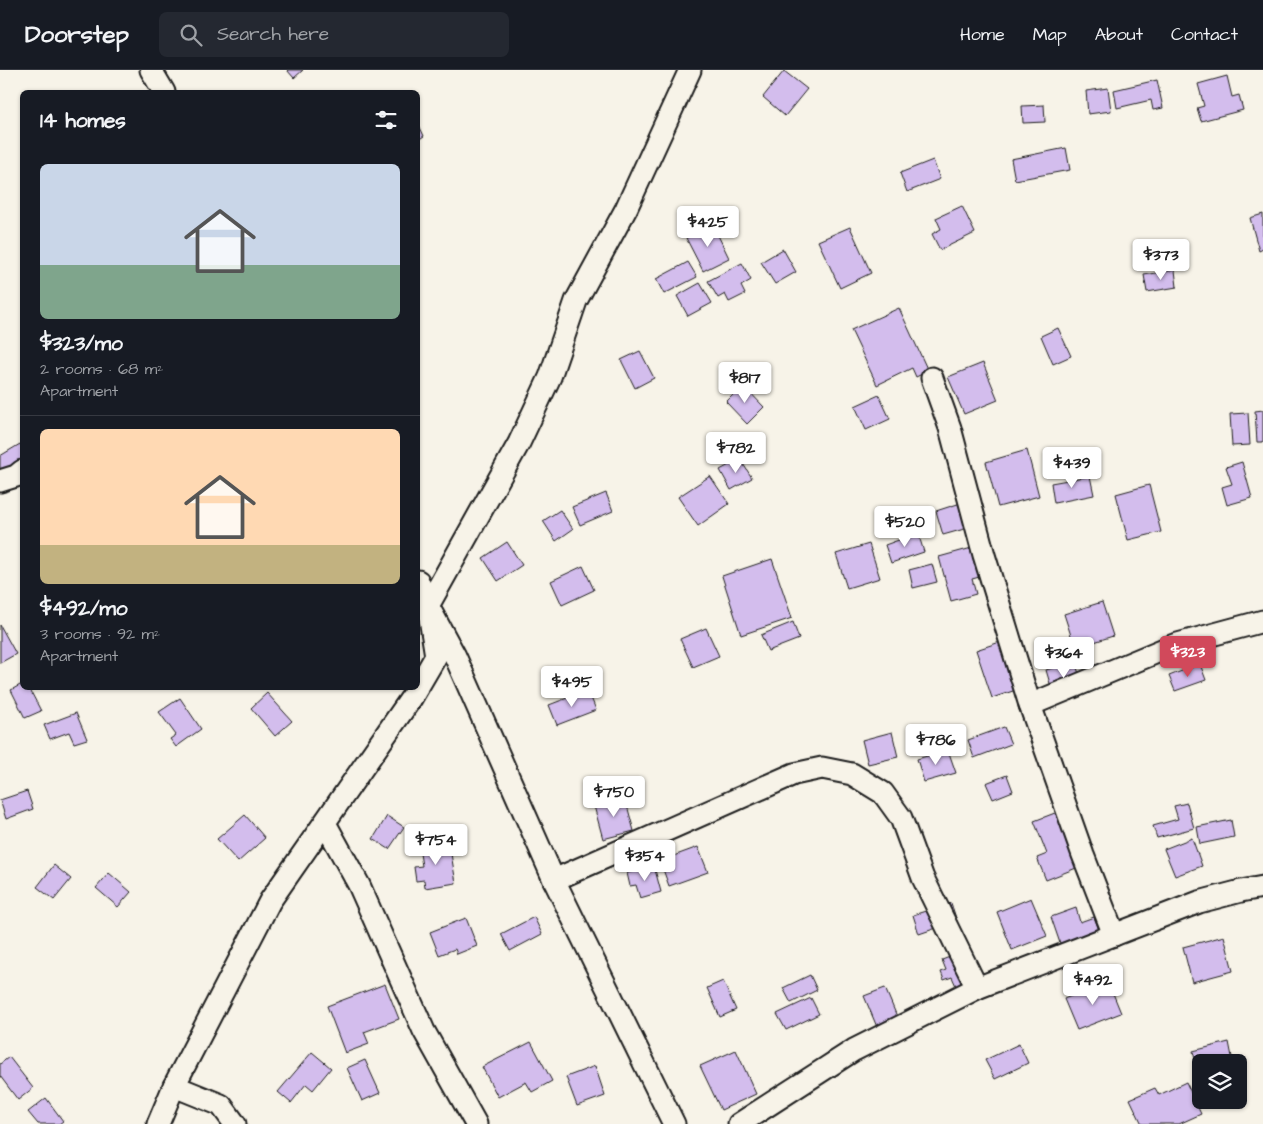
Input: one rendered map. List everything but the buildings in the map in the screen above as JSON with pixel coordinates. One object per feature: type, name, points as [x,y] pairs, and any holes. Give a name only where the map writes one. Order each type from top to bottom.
[{"type":"street","points":[[151,70],[163,90]]},
{"type":"street","points":[[420,683],[436,656],[428,606],[522,435],[550,377],[576,301],[626,209],[690,70]]},
{"type":"street","points":[[932,378],[950,428],[984,555],[1030,705],[1083,855],[1114,935]]},
{"type":"street","points":[[0,481],[16,476],[20,473]]},
{"type":"street","points":[[420,586],[428,606],[455,656],[554,880],[674,1124]]},
{"type":"street","points":[[1030,705],[1174,645],[1263,621]]},
{"type":"street","points":[[158,1124],[174,1086],[270,901],[416,690]]},
{"type":"street","points":[[554,880],[794,774],[822,768],[852,774],[883,793],[900,818],[923,878],[977,988]]},
{"type":"street","points":[[325,823],[359,885],[424,1031],[476,1124]]},
{"type":"street","points":[[738,1124],[854,1050],[977,988],[1199,902],[1263,887]]},
{"type":"street","points":[[174,1086],[221,1106],[235,1124]]}]
